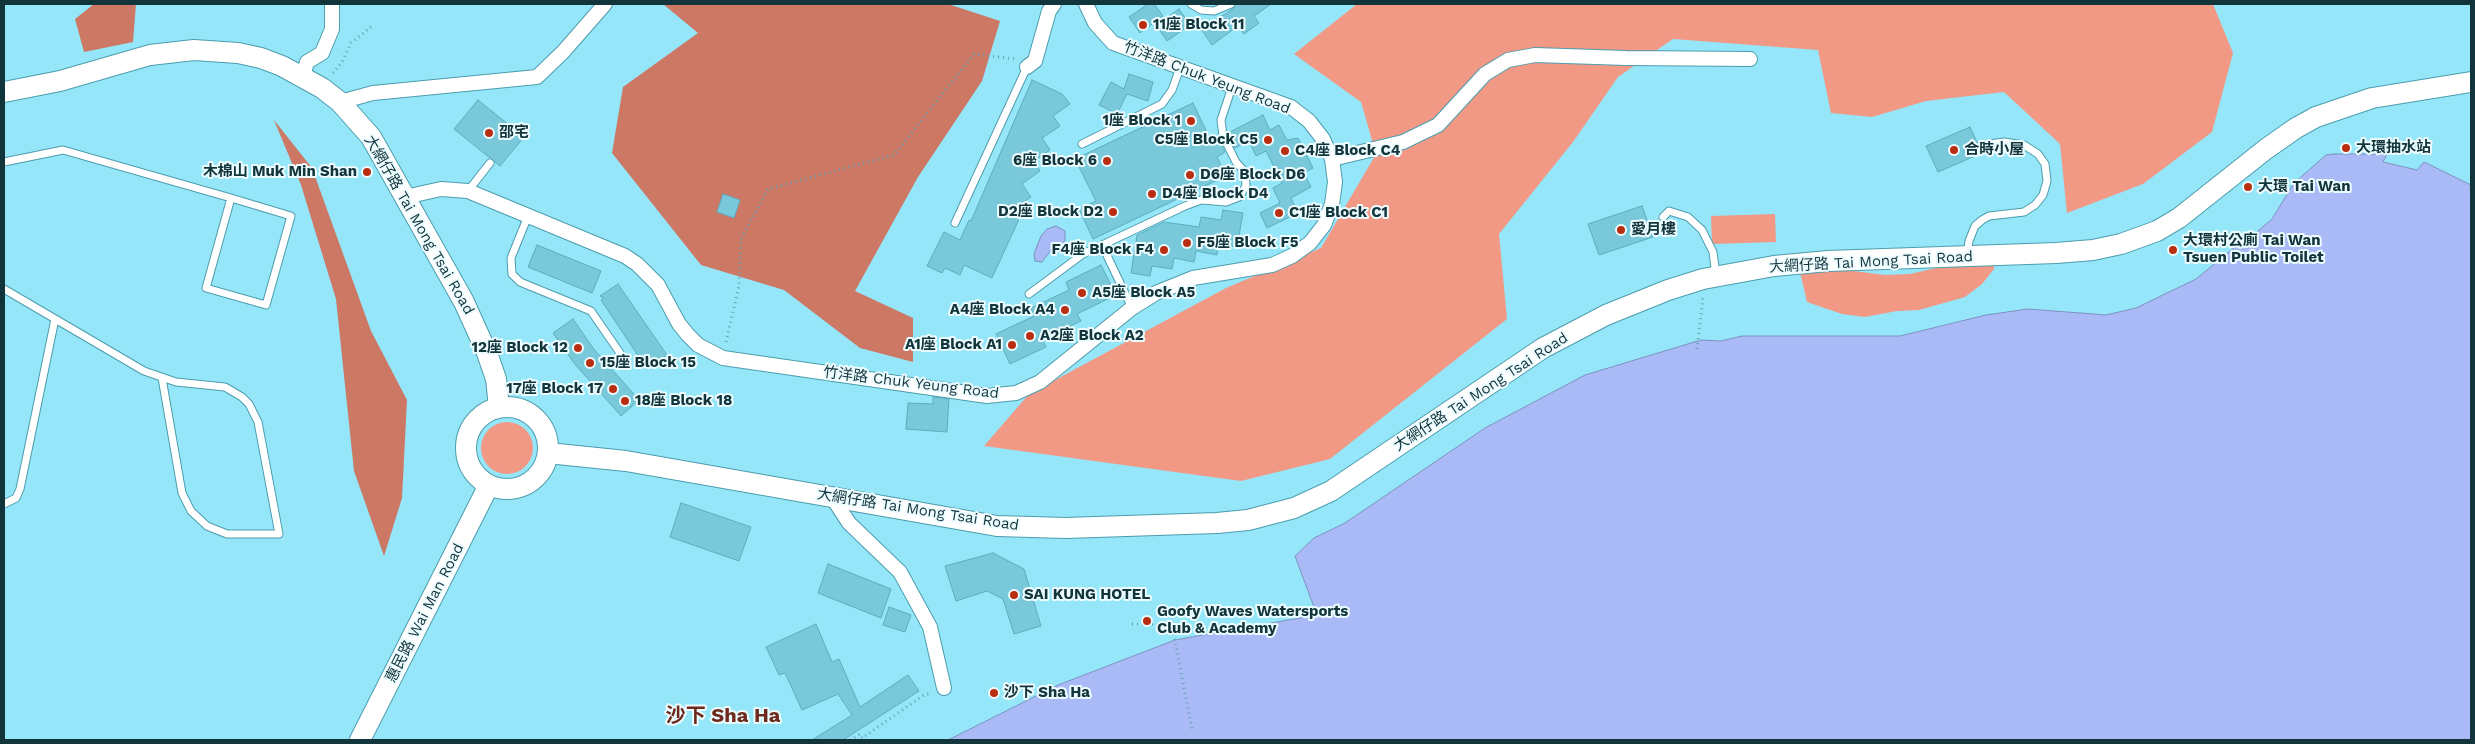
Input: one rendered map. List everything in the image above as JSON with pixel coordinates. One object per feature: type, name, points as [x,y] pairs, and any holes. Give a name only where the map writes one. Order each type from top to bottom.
[{"type":"main road","name":"大網仔路 Tai Mong Tsai Road","points":[[4,92],[60,81],[150,55],[194,50],[253,57],[282,66],[322,88],[340,102],[371,137],[405,197],[476,327],[496,379],[499,407]]},
{"type":"main road","name":"大網仔路 Tai Mong Tsai Road","points":[[548,453],[626,461],[1016,528],[1217,523],[1272,515],[1294,508],[1331,491],[1565,336],[1606,315],[1710,278],[1774,266],[1828,261],[2076,252],[2108,248],[2132,241],[2167,226],[2191,211],[2266,149],[2306,122],[2344,106],[2372,98],[2471,82]]},
{"type":"main road","points":[[499,407],[512,407],[524,410],[535,418],[545,434],[548,453],[541,471],[527,484],[515,489],[501,489],[489,485],[478,478],[470,468],[466,456],[466,442],[469,430],[476,419],[486,411],[499,407]]},
{"type":"main road","name":"惠民路 Wai Man Road","points":[[360,740],[489,485]]},
{"type":"street","points":[[303,76],[307,62],[322,53],[332,29],[332,4]]},
{"type":"street","points":[[340,102],[373,93],[496,83],[537,77],[563,52],[605,4]]},
{"type":"street","name":"竹洋路 Chuk Yeung Road","points":[[405,197],[441,189],[468,191],[611,250],[637,264],[658,285],[679,324],[688,335],[698,344],[723,358],[988,396],[1016,393],[1040,382],[1132,308],[1156,294],[1193,278],[1272,265],[1292,256],[1304,247],[1324,225],[1332,204],[1335,182],[1332,160],[1323,139],[1309,121],[1291,107],[1180,68],[1114,42],[1095,23],[1086,4]]},
{"type":"street","points":[[1031,64],[1051,5]]},
{"type":"street","points":[[1332,160],[1403,142],[1438,124],[1485,74],[1508,60],[1535,55],[1750,59]]},
{"type":"street","points":[[832,497],[849,522],[900,572],[930,627],[944,688]]},
{"type":"lane","points":[[1191,4],[1201,10],[1214,11],[1231,4]]},
{"type":"lane","points":[[955,223],[1031,64]]},
{"type":"lane","points":[[1082,144],[1162,104],[1172,90],[1180,68]]},
{"type":"lane","points":[[1030,294],[1084,254],[1102,245],[1193,202],[1232,200],[1243,192],[1246,186],[1245,172],[1236,162],[1223,136],[1221,120],[1232,87]]},
{"type":"lane","points":[[1967,256],[1969,240],[1975,226],[1989,216],[2024,212],[2035,205],[2044,195],[2047,180],[2045,164],[2038,154],[2024,145],[2004,142],[1983,145]]},
{"type":"lane","points":[[4,162],[63,150],[231,198],[291,216],[266,305],[206,288],[231,198]]},
{"type":"lane","points":[[468,191],[490,163]]},
{"type":"lane","points":[[1663,217],[1669,211],[1688,217],[1702,230],[1712,252],[1710,278]]},
{"type":"lane","points":[[528,216],[511,258],[511,269],[515,278],[525,284],[591,311],[622,356]]},
{"type":"lane","points":[[1102,245],[1132,308]]},
{"type":"lane","points":[[4,286],[4,290],[127,362],[162,378],[190,384],[225,387],[234,391],[249,404],[258,422],[279,534],[227,534],[207,526],[191,511],[180,483],[162,378]]},
{"type":"lane","points":[[4,504],[16,498],[20,489],[55,319]]},
{"type":"path","points":[[322,88],[342,62],[351,43],[372,26]]},
{"type":"path","points":[[723,358],[739,286],[741,239],[768,189],[894,154],[974,54],[1031,64]]},
{"type":"path","points":[[1696,349],[1704,291],[1710,278]]},
{"type":"path","points":[[1132,624],[1172,624],[1192,730]]},
{"type":"path","points":[[850,740],[860,734],[862,738],[924,695],[944,688]]},
{"type":"shaded area","points":[[94,4],[136,4],[133,42],[84,52],[75,19]]},
{"type":"shaded area","points":[[663,4],[948,4],[1000,21],[982,81],[918,177],[855,291],[913,318],[913,362],[860,348],[784,290],[701,265],[612,153],[623,87],[698,33]]},
{"type":"shaded area","points":[[1357,4],[2213,4],[2233,53],[2212,132],[2143,184],[2067,213],[2060,144],[2004,92],[1926,101],[1872,117],[1831,113],[1818,50],[1673,39],[1618,77],[1573,142],[1499,234],[1507,319],[1330,459],[1241,481],[984,446],[1029,394],[1226,288],[1321,248],[1376,154],[1361,102],[1294,54]]},
{"type":"shaded area","points":[[274,120],[312,168],[371,331],[407,400],[402,498],[384,556],[354,471],[336,299],[301,185]]},
{"type":"shaded area","points":[[1775,214],[1776,242],[1712,244],[1711,216]]},
{"type":"shaded area","points":[[1994,264],[1994,269],[1982,284],[1965,297],[1919,310],[1897,311],[1865,317],[1842,314],[1807,302],[1800,272],[1830,268],[1885,275],[1910,274],[1949,265]]},
{"type":"shaded area","points":[[502,422],[512,422],[526,429],[533,443],[533,453],[526,467],[512,474],[502,474],[492,470],[485,463],[481,453],[481,443],[485,433],[492,426]]},
{"type":"water","points":[[2387,154],[2383,162],[2417,170],[2424,162],[2471,185],[2471,740],[948,740],[1058,685],[1175,640],[1317,615],[1295,556],[1314,538],[1345,523],[1485,428],[1585,375],[1701,340],[1721,341],[1742,336],[1900,336],[1986,315],[2028,309],[2106,315],[2136,308],[2196,279],[2240,243],[2251,237],[2272,219],[2294,183],[2326,155]]},
{"type":"water","points":[[1056,226],[1065,231],[1065,241],[1051,250],[1042,262],[1035,261],[1034,254],[1041,236],[1047,229]]},
{"type":"building","name":"11座 Block 11","points":[[1148,4],[1154,4],[1163,16],[1140,33],[1129,17]]},
{"type":"building","points":[[1236,4],[1271,4],[1254,16],[1259,23],[1244,34],[1238,26],[1212,45],[1201,29],[1233,9]]},
{"type":"building","points":[[1179,9],[1190,25],[1167,41],[1156,25]]},
{"type":"building","points":[[1129,74],[1153,82],[1148,101],[1127,94],[1117,114],[1099,105],[1111,82],[1124,89]]},
{"type":"building","points":[[1032,80],[1062,94],[1070,104],[1053,116],[1060,126],[1042,138],[1050,150],[1034,161],[1040,171],[1022,184],[1031,197],[1014,208],[1020,217],[992,278],[964,265],[960,275],[945,268],[942,273],[927,266],[944,232],[960,240],[969,220],[971,221]]},
{"type":"building","name":"邵宅","points":[[478,100],[524,137],[500,166],[454,129]]},
{"type":"building","points":[[1193,103],[1211,141],[1218,138],[1225,152],[1217,157],[1226,176],[1093,239],[1079,209],[1096,201],[1075,159]]},
{"type":"building","points":[[1263,115],[1270,130],[1279,125],[1287,140],[1298,138],[1313,168],[1304,173],[1311,187],[1291,198],[1298,213],[1267,228],[1260,213],[1280,203],[1273,188],[1282,183],[1266,151],[1256,156],[1249,141],[1235,148],[1228,133]]},
{"type":"building","name":"合時小屋","points":[[1970,127],[1982,153],[1938,172],[1926,146]]},
{"type":"building","points":[[723,194],[740,200],[734,218],[717,212]]},
{"type":"building","name":"愛月樓","points":[[1642,206],[1653,237],[1599,255],[1588,224]]},
{"type":"building","points":[[1223,210],[1243,213],[1237,247],[1218,244],[1217,255],[1196,251],[1194,262],[1174,258],[1172,269],[1152,266],[1150,276],[1131,273],[1137,235],[1164,222],[1199,227],[1201,217],[1221,220]]},
{"type":"building","points":[[537,245],[601,271],[592,293],[528,267]]},
{"type":"building","points":[[1101,265],[1116,295],[1077,314],[1081,321],[1042,339],[1046,347],[1010,364],[996,334],[1034,316],[1031,308],[1069,290],[1066,282]]},
{"type":"building","points":[[618,284],[667,355],[647,369],[601,300],[604,298],[600,296]]},
{"type":"building","points":[[573,319],[593,348],[639,400],[621,416],[574,363],[553,333]]},
{"type":"building","points":[[933,397],[949,399],[947,432],[906,429],[908,403],[933,404]]},
{"type":"building","points":[[681,503],[751,527],[739,561],[670,537]]},
{"type":"building","name":"SAI KUNG HOTEL","points":[[993,553],[1024,569],[1041,626],[1014,634],[1003,599],[987,591],[956,601],[945,566]]},
{"type":"building","points":[[828,564],[891,589],[881,618],[818,593]]},
{"type":"building","points":[[889,607],[911,615],[905,632],[883,625]]},
{"type":"building","points":[[816,624],[832,662],[839,659],[860,707],[908,675],[919,691],[843,740],[812,740],[852,715],[838,694],[802,710],[785,673],[779,675],[766,647]]},
{"type":"place","name":"11座 Block 11","points":[[1143,25]]},
{"type":"place","name":"1座 Block 1","points":[[1191,121]]},
{"type":"place","name":"邵宅","points":[[489,133]]},
{"type":"place","name":"C5座 Block C5","points":[[1268,140]]},
{"type":"place","name":"大環抽水站","points":[[2346,148]]},
{"type":"place","name":"合時小屋","points":[[1954,150]]},
{"type":"place","name":"C4座 Block C4","points":[[1285,151]]},
{"type":"place","name":"6座 Block 6","points":[[1107,161]]},
{"type":"place","name":"木棉山 Muk Min Shan","points":[[367,172]]},
{"type":"place","name":"D6座 Block D6","points":[[1190,175]]},
{"type":"place","name":"大環 Tai Wan","points":[[2248,187]]},
{"type":"place","name":"D4座 Block D4","points":[[1152,194]]},
{"type":"place","name":"D2座 Block D2","points":[[1113,212]]},
{"type":"place","name":"C1座 Block C1","points":[[1279,213]]},
{"type":"place","name":"愛月樓","points":[[1621,230]]},
{"type":"place","name":"F5座 Block F5","points":[[1187,243]]},
{"type":"place","name":"F4座 Block F4","points":[[1164,250]]},
{"type":"place","name":"大環村公廁 Tai Wan Tsuen Public Toilet","points":[[2173,250]]},
{"type":"place","name":"A5座 Block A5","points":[[1082,293]]},
{"type":"place","name":"A4座 Block A4","points":[[1065,310]]},
{"type":"place","name":"A2座 Block A2","points":[[1030,336]]},
{"type":"place","name":"A1座 Block A1","points":[[1012,345]]},
{"type":"place","name":"12座 Block 12","points":[[578,348]]},
{"type":"place","name":"15座 Block 15","points":[[590,363]]},
{"type":"place","name":"17座 Block 17","points":[[613,389]]},
{"type":"place","name":"18座 Block 18","points":[[625,401]]},
{"type":"place","name":"SAI KUNG HOTEL","points":[[1014,595]]},
{"type":"place","name":"Goofy Waves Watersports Club & Academy","points":[[1147,621]]},
{"type":"place","name":"沙下 Sha Ha","points":[[994,693]]},
{"type":"district","name":"沙下 Sha Ha","points":[[723,716]]}]
